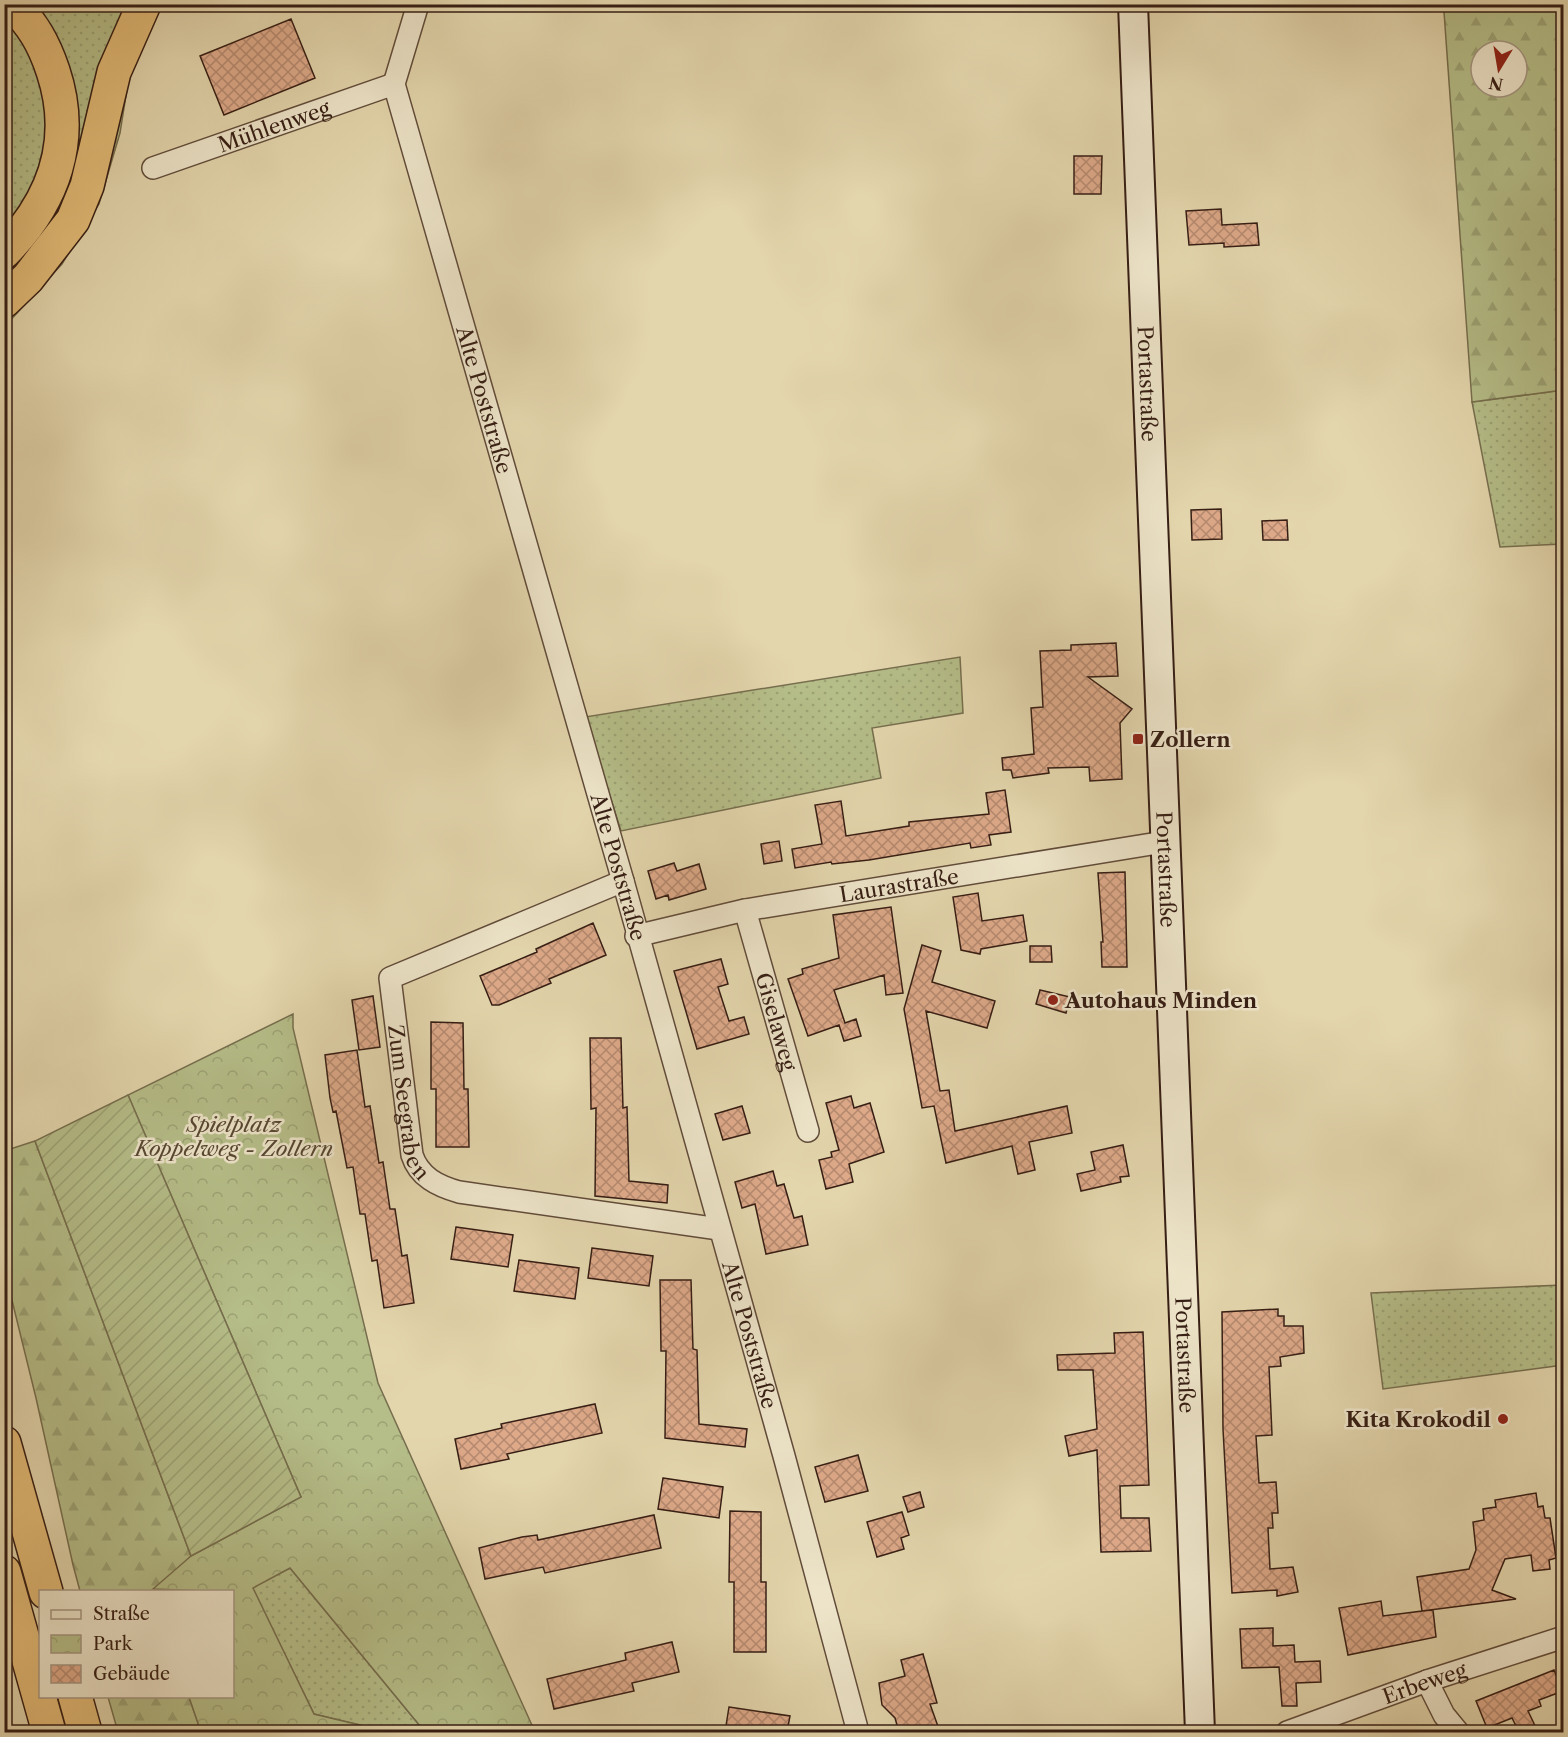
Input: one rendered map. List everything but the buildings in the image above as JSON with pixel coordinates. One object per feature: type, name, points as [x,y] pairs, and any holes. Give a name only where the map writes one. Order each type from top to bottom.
[{"type":"highway","points":[[4,252],[28,228],[51,185],[64,128],[60,93],[45,48],[33,26],[12,4]]},
{"type":"highway","points":[[4,301],[28,278],[73,219],[87,186],[114,72],[144,4]]},
{"type":"highway","points":[[4,1425],[7,1451],[45,1590]]},
{"type":"highway","points":[[4,1572],[39,1696]]},
{"type":"highway","points":[[39,1698],[49,1732]]},
{"type":"highway","points":[[76,1698],[85,1732]]},
{"type":"main road","name":"Portastraße","points":[[1133,4],[1200,1732]]},
{"type":"street","points":[[394,84],[418,4]]},
{"type":"street","name":"Mühlenweg","points":[[153,168],[394,84]]},
{"type":"street","name":"Alte Poststraße","points":[[394,84],[623,881],[636,936],[858,1732]]},
{"type":"street","name":"Laurastraße","points":[[636,936],[746,910],[1164,842]]},
{"type":"street","name":"Zum Seegraben","points":[[623,881],[390,978],[412,1155],[419,1170],[430,1180],[443,1188],[459,1192],[719,1229]]},
{"type":"street","name":"Giselaweg","points":[[746,910],[808,1131]]},
{"type":"street","name":"Erbeweg","points":[[1287,1732],[1427,1681],[1563,1637]]},
{"type":"street","points":[[1427,1681],[1444,1715],[1458,1732]]},
{"type":"green space","points":[[5,5],[161,5],[130,70],[120,133],[99,204],[62,264],[5,326]]},
{"type":"green space","points":[[1446,5],[1563,5],[1563,390],[1472,402],[1444,12]]},
{"type":"green space","points":[[1563,390],[1563,544],[1500,547],[1472,402]]},
{"type":"green space","points":[[960,657],[963,713],[872,728],[881,778],[621,831],[585,717]]},
{"type":"green space","name":"Spielplatz Koppelweg - Zollern","points":[[293,1014],[293,1028],[378,1383],[535,1732],[425,1732],[290,1568],[253,1588],[314,1714],[364,1726],[366,1732],[201,1732],[189,1698],[234,1698],[234,1590],[153,1589],[191,1556],[301,1497],[128,1095]]},
{"type":"green space","points":[[128,1095],[301,1497],[191,1556],[35,1141]]},
{"type":"green space","points":[[35,1141],[191,1556],[155,1590],[80,1590],[5,1272],[4,1151]]},
{"type":"green space","points":[[1563,1285],[1563,1365],[1383,1389],[1371,1293]]},
{"type":"green space","points":[[290,1568],[425,1732],[366,1732],[363,1726],[314,1714],[252,1588]]},
{"type":"green space","points":[[108,1698],[189,1698],[201,1732],[118,1732]]},
{"type":"place","name":"Zollern","points":[[1138,739]]},
{"type":"place","name":"Autohaus Minden","points":[[1053,1000]]},
{"type":"place","name":"Kita Krokodil","points":[[1503,1419]]}]
